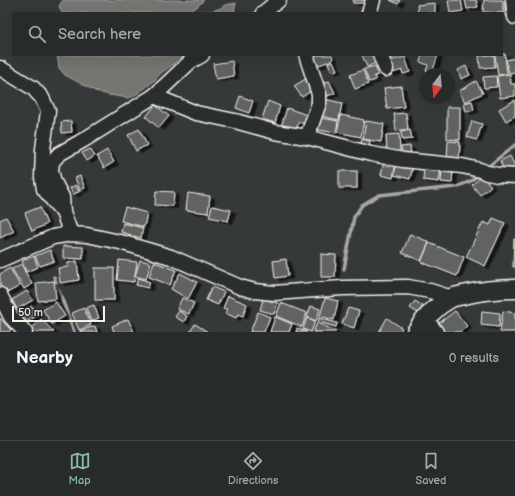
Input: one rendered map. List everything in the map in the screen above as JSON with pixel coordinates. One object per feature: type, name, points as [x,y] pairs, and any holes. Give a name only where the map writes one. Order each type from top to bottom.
[{"type":"main road","points":[[426,328],[437,307],[452,298],[470,293],[497,289],[515,289]]},
{"type":"street","points":[[264,12],[279,0]]},
{"type":"street","points":[[369,12],[373,0]]},
{"type":"street","points":[[513,0],[515,17]]},
{"type":"street","points":[[72,234],[64,212],[62,197],[54,182],[51,170],[52,162],[59,154],[154,96],[191,61],[200,56]]},
{"type":"street","points":[[307,137],[319,103],[319,94],[307,58],[308,56]]},
{"type":"street","points":[[380,56],[386,69]]},
{"type":"street","points":[[0,68],[33,88],[42,98],[48,111],[43,149],[42,176],[44,189],[64,212]]},
{"type":"street","points":[[154,96],[196,113],[235,121],[275,132],[307,137],[372,154],[403,160],[462,166],[498,175],[515,176]]},
{"type":"street","points":[[0,260],[53,238],[72,234],[88,235],[120,242],[171,257],[240,287],[255,291],[274,293],[342,288],[408,287],[430,291],[452,298]]},
{"type":"street","points":[[0,295],[11,317],[25,332]]},
{"type":"shaded area","points":[[63,0],[204,0],[189,12],[62,12],[59,6]]},
{"type":"shaded area","points":[[236,3],[234,12],[200,12],[212,11],[225,5]]},
{"type":"shaded area","points":[[57,56],[190,56],[178,61],[161,73],[149,85],[134,96],[128,98],[95,91],[65,75],[59,68]]},
{"type":"building","points":[[353,0],[369,0],[369,3],[353,3]]},
{"type":"building","points":[[390,0],[400,0],[398,4]]},
{"type":"building","points":[[448,0],[461,0],[463,11],[450,12]]},
{"type":"building","points":[[465,0],[476,0],[478,7],[467,9]]},
{"type":"building","points":[[484,0],[503,0],[503,12],[483,12]]},
{"type":"building","points":[[505,0],[511,0],[510,16],[505,16]]},
{"type":"building","points":[[435,3],[435,12],[418,12],[417,5]]},
{"type":"building","points":[[503,54],[505,54],[507,74],[498,75],[495,56],[503,56]]},
{"type":"building","points":[[312,56],[332,56],[333,60],[316,66]]},
{"type":"building","points":[[362,56],[378,56],[380,61],[367,67]]},
{"type":"building","points":[[382,56],[401,56],[384,60]]},
{"type":"building","points":[[422,56],[438,56],[434,68],[427,68],[428,65],[420,62]]},
{"type":"building","points":[[479,56],[494,56],[495,67],[480,68]]},
{"type":"building","points":[[405,57],[410,72],[403,74],[402,70],[390,74],[386,62]]},
{"type":"building","points":[[515,58],[515,72],[509,73],[506,60]]},
{"type":"building","points":[[232,61],[234,76],[216,79],[213,64]]},
{"type":"building","points":[[333,61],[337,70],[332,72],[328,63]]},
{"type":"building","points":[[375,66],[378,75],[374,76],[376,80],[369,82],[364,69]]},
{"type":"building","points":[[466,66],[470,75],[461,79],[458,70]]},
{"type":"building","points":[[363,70],[368,84],[355,89],[350,75]]},
{"type":"building","points":[[510,74],[511,84],[515,84],[515,96],[500,98],[497,76]]},
{"type":"building","points":[[496,76],[497,87],[484,88],[483,77]]},
{"type":"building","points":[[307,78],[314,89],[302,97],[294,86]]},
{"type":"building","points":[[329,81],[335,93],[325,97],[319,85]]},
{"type":"building","points":[[476,81],[483,93],[465,102],[459,91]]},
{"type":"building","points":[[401,86],[404,107],[387,109],[384,88]]},
{"type":"building","points":[[240,96],[253,101],[249,113],[236,108]]},
{"type":"building","points":[[324,99],[342,103],[339,120],[321,116]]},
{"type":"building","points":[[515,100],[515,116],[506,121],[499,109]]},
{"type":"building","points":[[268,101],[280,106],[275,123],[262,119]]},
{"type":"building","points":[[472,101],[474,110],[466,112],[464,103]]},
{"type":"building","points":[[155,105],[169,116],[159,128],[146,117]]},
{"type":"building","points":[[447,107],[460,107],[460,140],[447,139]]},
{"type":"building","points":[[287,108],[307,115],[304,124],[299,122],[295,133],[281,127]]},
{"type":"building","points":[[406,113],[408,129],[396,131],[394,114]]},
{"type":"building","points":[[341,115],[364,120],[361,137],[337,132]]},
{"type":"building","points":[[316,117],[338,121],[336,133],[314,129]]},
{"type":"building","points":[[71,121],[72,132],[62,133],[61,122]]},
{"type":"building","points":[[366,121],[384,124],[381,142],[363,139]]},
{"type":"building","points":[[472,121],[482,124],[477,140],[467,137]]},
{"type":"building","points":[[139,129],[147,145],[136,151],[128,135]]},
{"type":"building","points":[[410,130],[412,139],[402,140],[401,132]]},
{"type":"building","points":[[399,134],[400,152],[387,153],[386,135]]},
{"type":"building","points":[[362,139],[370,141],[368,151],[360,149]]},
{"type":"building","points":[[448,141],[460,142],[459,162],[447,161]]},
{"type":"building","points":[[410,146],[411,156],[403,157],[401,147]]},
{"type":"building","points":[[90,149],[95,156],[87,161],[82,153]]},
{"type":"building","points":[[107,150],[114,162],[104,168],[97,156]]},
{"type":"building","points":[[510,156],[515,168],[506,173],[500,161]]},
{"type":"building","points":[[384,160],[396,163],[393,178],[381,175]]},
{"type":"building","points":[[397,162],[413,165],[410,179],[394,175]]},
{"type":"building","points":[[424,167],[441,169],[439,182],[423,180]]},
{"type":"building","points":[[442,169],[453,170],[452,183],[441,182]]},
{"type":"building","points":[[339,171],[357,171],[357,188],[339,188]]},
{"type":"building","points":[[80,176],[85,188],[80,190],[75,178]]},
{"type":"building","points":[[482,176],[491,186],[480,195],[472,185]]},
{"type":"building","points":[[76,185],[79,192],[73,194],[70,188]]},
{"type":"building","points":[[156,191],[174,192],[173,206],[155,205]]},
{"type":"building","points":[[188,193],[210,196],[208,213],[186,210]]},
{"type":"building","points":[[212,206],[231,210],[228,221],[209,217]]},
{"type":"building","points":[[40,207],[47,224],[32,231],[25,213]]},
{"type":"building","points":[[125,207],[147,213],[144,227],[121,221]]},
{"type":"building","points":[[6,217],[14,231],[0,238],[0,220]]},
{"type":"building","points":[[493,218],[505,223],[485,266],[466,257],[483,222],[490,225]]},
{"type":"building","points":[[123,223],[143,228],[141,238],[121,232]]},
{"type":"building","points":[[410,234],[429,242],[421,261],[402,253]]},
{"type":"building","points":[[514,239],[515,267],[513,267]]},
{"type":"building","points":[[429,243],[464,257],[457,276],[421,262]]},
{"type":"building","points":[[63,246],[83,247],[83,259],[63,258]]},
{"type":"building","points":[[50,250],[54,261],[40,266],[35,256]]},
{"type":"building","points":[[321,254],[336,255],[335,277],[321,277]]},
{"type":"building","points":[[34,256],[38,267],[26,272],[22,261]]},
{"type":"building","points":[[286,259],[288,276],[275,278],[273,261]]},
{"type":"building","points":[[119,260],[137,262],[134,282],[117,280]]},
{"type":"building","points":[[140,260],[151,263],[146,279],[135,276]]},
{"type":"building","points":[[77,261],[79,280],[60,283],[58,268],[68,267],[68,263]]},
{"type":"building","points":[[154,262],[176,270],[170,285],[149,277]]},
{"type":"building","points":[[21,264],[32,284],[24,289],[12,269]]},
{"type":"building","points":[[10,268],[20,286],[5,294],[0,284],[0,274]]},
{"type":"building","points":[[95,268],[114,268],[114,300],[95,300]]},
{"type":"building","points":[[180,273],[197,282],[188,299],[171,289]]},
{"type":"building","points":[[138,278],[150,282],[148,288],[136,285]]},
{"type":"building","points":[[54,281],[56,299],[38,301],[36,283]]},
{"type":"building","points":[[212,287],[224,292],[218,305],[206,300]]},
{"type":"building","points":[[27,291],[33,300],[17,309],[12,300]]},
{"type":"building","points":[[228,296],[247,304],[243,316],[238,314],[236,318],[225,313],[227,309],[223,308]]},
{"type":"building","points":[[182,298],[194,303],[189,314],[177,309]]},
{"type":"building","points":[[325,298],[338,301],[334,320],[320,316]]},
{"type":"building","points":[[263,299],[278,303],[274,314],[260,310]]},
{"type":"building","points":[[415,301],[423,306],[418,313],[410,308]]},
{"type":"building","points":[[56,302],[65,316],[52,324],[43,310]]},
{"type":"building","points":[[281,303],[307,313],[302,327],[276,316]]},
{"type":"building","points":[[94,305],[99,318],[91,321],[86,308]]},
{"type":"building","points":[[32,306],[38,315],[25,323],[20,314]]},
{"type":"building","points":[[311,306],[320,309],[316,321],[307,317]]},
{"type":"building","points":[[84,308],[91,325],[79,330],[72,313]]},
{"type":"building","points":[[348,308],[359,311],[354,328],[342,324]]},
{"type":"building","points":[[179,311],[187,316],[184,322],[175,317]]},
{"type":"building","points":[[455,311],[467,326],[460,332],[441,332],[435,326]]},
{"type":"building","points":[[482,311],[500,313],[499,327],[481,325]]},
{"type":"building","points":[[503,311],[515,313],[515,332],[500,332]]},
{"type":"building","points":[[258,312],[270,317],[264,332],[250,332]]},
{"type":"building","points":[[275,317],[292,324],[289,332],[270,332]]},
{"type":"building","points":[[0,318],[11,330],[9,332],[0,332]]},
{"type":"building","points":[[307,318],[315,321],[311,332],[303,329]]},
{"type":"building","points":[[319,318],[337,323],[336,327],[318,322]]},
{"type":"building","points":[[387,318],[402,328],[399,332],[379,332]]},
{"type":"building","points":[[41,319],[54,332],[29,332]]},
{"type":"building","points":[[128,319],[134,332],[114,332],[112,326]]},
{"type":"building","points":[[317,323],[336,331],[336,332],[313,332]]},
{"type":"building","points":[[195,324],[208,332],[190,332]]},
{"type":"building","points":[[95,326],[97,332],[80,332],[80,331]]},
{"type":"building","points":[[297,328],[307,332],[296,332]]},
{"type":"waterway","points":[[485,169],[515,145]]},
{"type":"waterway","points":[[344,269],[354,217],[362,205],[379,195],[456,187],[471,181],[479,174]]},
{"type":"waterway","points":[[54,277],[74,332]]}]
